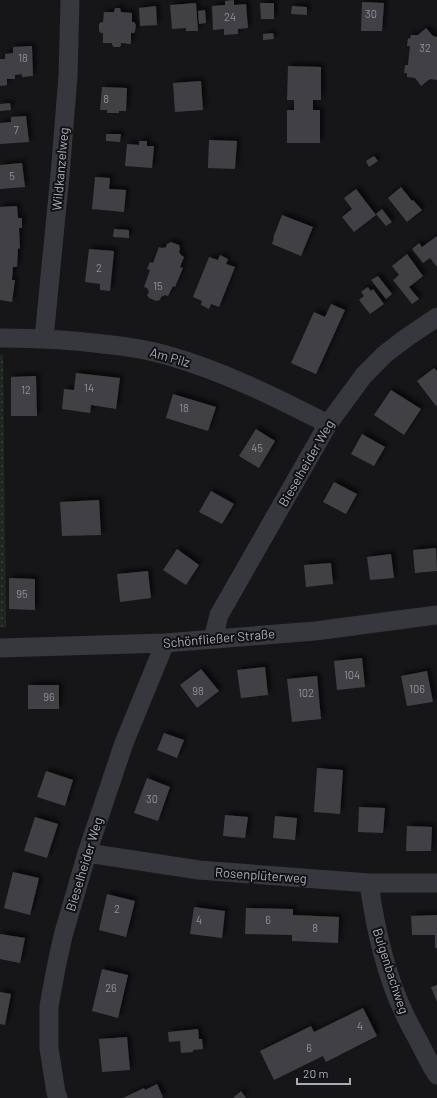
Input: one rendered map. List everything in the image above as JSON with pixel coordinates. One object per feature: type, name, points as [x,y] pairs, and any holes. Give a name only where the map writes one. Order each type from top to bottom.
[{"type":"street","name":"Wildkanzelweg","points":[[44,338],[68,76],[70,0]]},
{"type":"street","name":"Bieselheider Weg","points":[[213,639],[219,615],[328,424],[364,376],[385,354],[437,317]]},
{"type":"street","name":"Am Pilz","points":[[0,338],[44,338],[90,342],[165,354],[227,376],[267,393],[328,424]]},
{"type":"street","name":"Schönfließer Straße","points":[[0,648],[165,643],[315,631],[437,616]]},
{"type":"street","name":"Bieselheider Weg","points":[[53,1096],[49,1048],[50,1006],[63,936],[87,853],[124,743],[165,643]]},
{"type":"street","name":"Rosenplüterweg","points":[[87,853],[199,870],[369,883],[437,883]]},
{"type":"street","name":"Bulgenbachweg","points":[[369,883],[376,926],[391,980],[403,1012],[437,1075]]},
{"type":"shaded area","points":[[0,355],[3,355],[6,628],[0,627]]},
{"type":"building","points":[[234,0],[234,5],[246,4],[248,28],[238,29],[238,34],[224,35],[224,29],[213,30],[212,6],[225,5],[225,1]]},
{"type":"building","points":[[362,2],[384,3],[382,31],[361,31]]},
{"type":"building","points":[[196,3],[198,31],[186,31],[186,28],[172,29],[170,5]]},
{"type":"building","points":[[260,3],[274,3],[274,19],[261,19]]},
{"type":"building","points":[[156,6],[157,25],[140,26],[139,8]]},
{"type":"building","points":[[292,6],[307,7],[307,15],[291,14]]},
{"type":"building","points":[[115,8],[120,8],[121,12],[132,13],[132,22],[136,25],[134,33],[131,33],[131,44],[121,43],[121,46],[114,47],[112,43],[103,43],[103,33],[99,31],[99,24],[103,22],[104,12],[114,12]]},
{"type":"building","points":[[205,10],[206,23],[199,24],[198,11]]},
{"type":"building","points":[[426,28],[433,36],[437,37],[437,80],[430,79],[421,86],[415,78],[407,77],[407,73],[404,73],[405,65],[408,65],[410,46],[407,46],[408,38],[410,39],[411,35],[418,35]]},
{"type":"building","points":[[273,33],[274,39],[263,40],[263,34]]},
{"type":"building","points":[[32,46],[33,76],[22,77],[22,74],[15,75],[15,79],[7,79],[7,85],[0,86],[0,59],[5,59],[5,54],[13,53],[13,47]]},
{"type":"building","points":[[288,66],[321,67],[321,100],[313,100],[313,110],[320,110],[320,143],[287,143],[287,110],[294,110],[294,100],[287,100]]},
{"type":"building","points":[[201,81],[203,110],[175,112],[173,83]]},
{"type":"building","points":[[102,87],[127,88],[126,111],[119,111],[119,113],[107,113],[107,110],[100,110]]},
{"type":"building","points":[[10,103],[11,110],[0,111],[0,104]]},
{"type":"building","points":[[26,116],[29,142],[0,144],[0,123],[11,122],[11,117]]},
{"type":"building","points":[[106,134],[121,134],[120,142],[106,141]]},
{"type":"building","points":[[209,140],[237,141],[235,169],[208,168]]},
{"type":"building","points":[[139,141],[147,141],[147,146],[154,146],[152,168],[125,166],[127,144],[139,145]]},
{"type":"building","points":[[374,156],[378,161],[369,167],[366,161]]},
{"type":"building","points":[[22,163],[25,187],[0,189],[0,165]]},
{"type":"building","points":[[95,177],[110,178],[109,189],[126,190],[124,212],[92,209]]},
{"type":"building","points":[[401,187],[412,201],[413,200],[422,210],[407,222],[388,198]]},
{"type":"building","points":[[356,189],[376,215],[354,232],[342,217],[352,209],[344,198]]},
{"type":"building","points":[[17,206],[18,218],[22,218],[22,228],[19,228],[20,249],[18,248],[17,267],[13,267],[12,280],[15,280],[12,302],[0,300],[0,207]]},
{"type":"building","points":[[382,209],[392,222],[386,226],[376,214]]},
{"type":"building","points":[[282,215],[313,227],[301,256],[272,244]]},
{"type":"building","points":[[114,229],[129,230],[129,238],[113,237]]},
{"type":"building","points":[[437,236],[437,267],[430,258],[423,263],[412,249],[419,243],[422,247]]},
{"type":"building","points":[[171,242],[179,245],[179,252],[184,257],[180,267],[183,268],[175,287],[173,286],[168,296],[165,295],[161,297],[160,300],[156,301],[149,298],[147,295],[149,292],[147,288],[144,287],[150,270],[147,269],[150,262],[153,263],[159,247],[166,247],[167,244]]},
{"type":"building","points":[[89,249],[114,251],[110,291],[100,290],[100,284],[85,282]]},
{"type":"building","points":[[407,254],[423,276],[409,287],[419,299],[412,304],[393,280],[399,275],[392,266]]},
{"type":"building","points":[[220,255],[228,259],[226,264],[235,267],[219,307],[211,304],[209,309],[201,305],[202,301],[193,297],[209,257],[218,260]]},
{"type":"building","points":[[378,276],[392,294],[386,299],[371,280]]},
{"type":"building","points":[[368,287],[371,291],[373,289],[384,304],[370,314],[359,300],[364,296],[361,292]]},
{"type":"building","points":[[331,304],[345,310],[316,374],[291,363],[314,312],[325,317]]},
{"type":"building","points":[[434,368],[437,371],[436,406],[417,381]]},
{"type":"building","points":[[76,373],[120,378],[116,409],[91,405],[90,413],[62,409],[64,389],[74,390]]},
{"type":"building","points":[[36,376],[37,416],[11,416],[11,377]]},
{"type":"building","points":[[391,390],[421,409],[404,435],[374,415]]},
{"type":"building","points":[[173,394],[216,407],[208,431],[166,418]]},
{"type":"building","points":[[256,429],[275,441],[259,468],[239,456]]},
{"type":"building","points":[[362,434],[385,447],[374,466],[351,454]]},
{"type":"building","points":[[334,482],[357,494],[346,514],[323,502]]},
{"type":"building","points":[[211,491],[234,504],[222,524],[199,512]]},
{"type":"building","points":[[99,500],[101,535],[62,536],[60,502]]},
{"type":"building","points":[[436,548],[437,571],[415,573],[413,550]]},
{"type":"building","points":[[177,549],[199,565],[186,585],[163,570]]},
{"type":"building","points":[[391,554],[394,578],[370,580],[367,557]]},
{"type":"building","points":[[331,563],[333,584],[306,587],[304,565]]},
{"type":"building","points":[[148,571],[151,598],[120,602],[117,574]]},
{"type":"building","points":[[9,578],[35,579],[35,610],[9,609]]},
{"type":"building","points":[[362,658],[365,687],[337,690],[334,661]]},
{"type":"building","points":[[265,667],[268,695],[241,698],[237,670]]},
{"type":"building","points":[[201,669],[219,691],[197,708],[180,685]]},
{"type":"building","points":[[427,671],[433,702],[407,706],[401,676]]},
{"type":"building","points":[[317,676],[321,719],[292,722],[287,679]]},
{"type":"building","points":[[28,685],[59,685],[59,709],[28,709]]},
{"type":"building","points":[[164,733],[184,740],[177,758],[157,750]]},
{"type":"building","points":[[317,768],[343,770],[340,814],[314,812]]},
{"type":"building","points":[[46,771],[73,780],[65,806],[37,797]]},
{"type":"building","points":[[147,778],[170,787],[158,821],[134,813]]},
{"type":"building","points":[[359,807],[385,808],[383,833],[358,832]]},
{"type":"building","points":[[225,815],[248,817],[245,838],[223,836]]},
{"type":"building","points":[[275,816],[297,818],[295,840],[273,838]]},
{"type":"building","points":[[35,817],[58,824],[47,858],[24,851]]},
{"type":"building","points":[[407,826],[432,827],[431,851],[406,851]]},
{"type":"building","points":[[13,872],[39,878],[30,915],[4,908]]},
{"type":"building","points":[[107,894],[135,901],[126,937],[99,930]]},
{"type":"building","points":[[194,907],[225,911],[222,938],[190,934]]},
{"type":"building","points":[[246,908],[293,909],[293,915],[339,917],[338,943],[292,941],[292,935],[245,934]]},
{"type":"building","points":[[437,915],[437,948],[435,948],[435,935],[412,935],[411,916]]},
{"type":"building","points":[[0,934],[25,938],[20,963],[0,959]]},
{"type":"building","points":[[102,969],[128,975],[118,1018],[92,1011]]},
{"type":"building","points":[[437,985],[437,1002],[431,987]]},
{"type":"building","points":[[0,992],[11,994],[5,1025],[0,1024]]},
{"type":"building","points":[[363,1008],[377,1036],[326,1062],[323,1056],[274,1080],[260,1051],[311,1026],[314,1032]]},
{"type":"building","points":[[198,1029],[199,1039],[202,1039],[203,1049],[181,1053],[180,1041],[169,1042],[168,1032]]},
{"type":"building","points":[[127,1037],[130,1070],[102,1072],[99,1039]]},
{"type":"building","points":[[157,1084],[163,1097],[162,1098],[123,1098],[144,1088],[145,1090]]},
{"type":"building","points":[[241,1091],[246,1098],[233,1098]]}]
